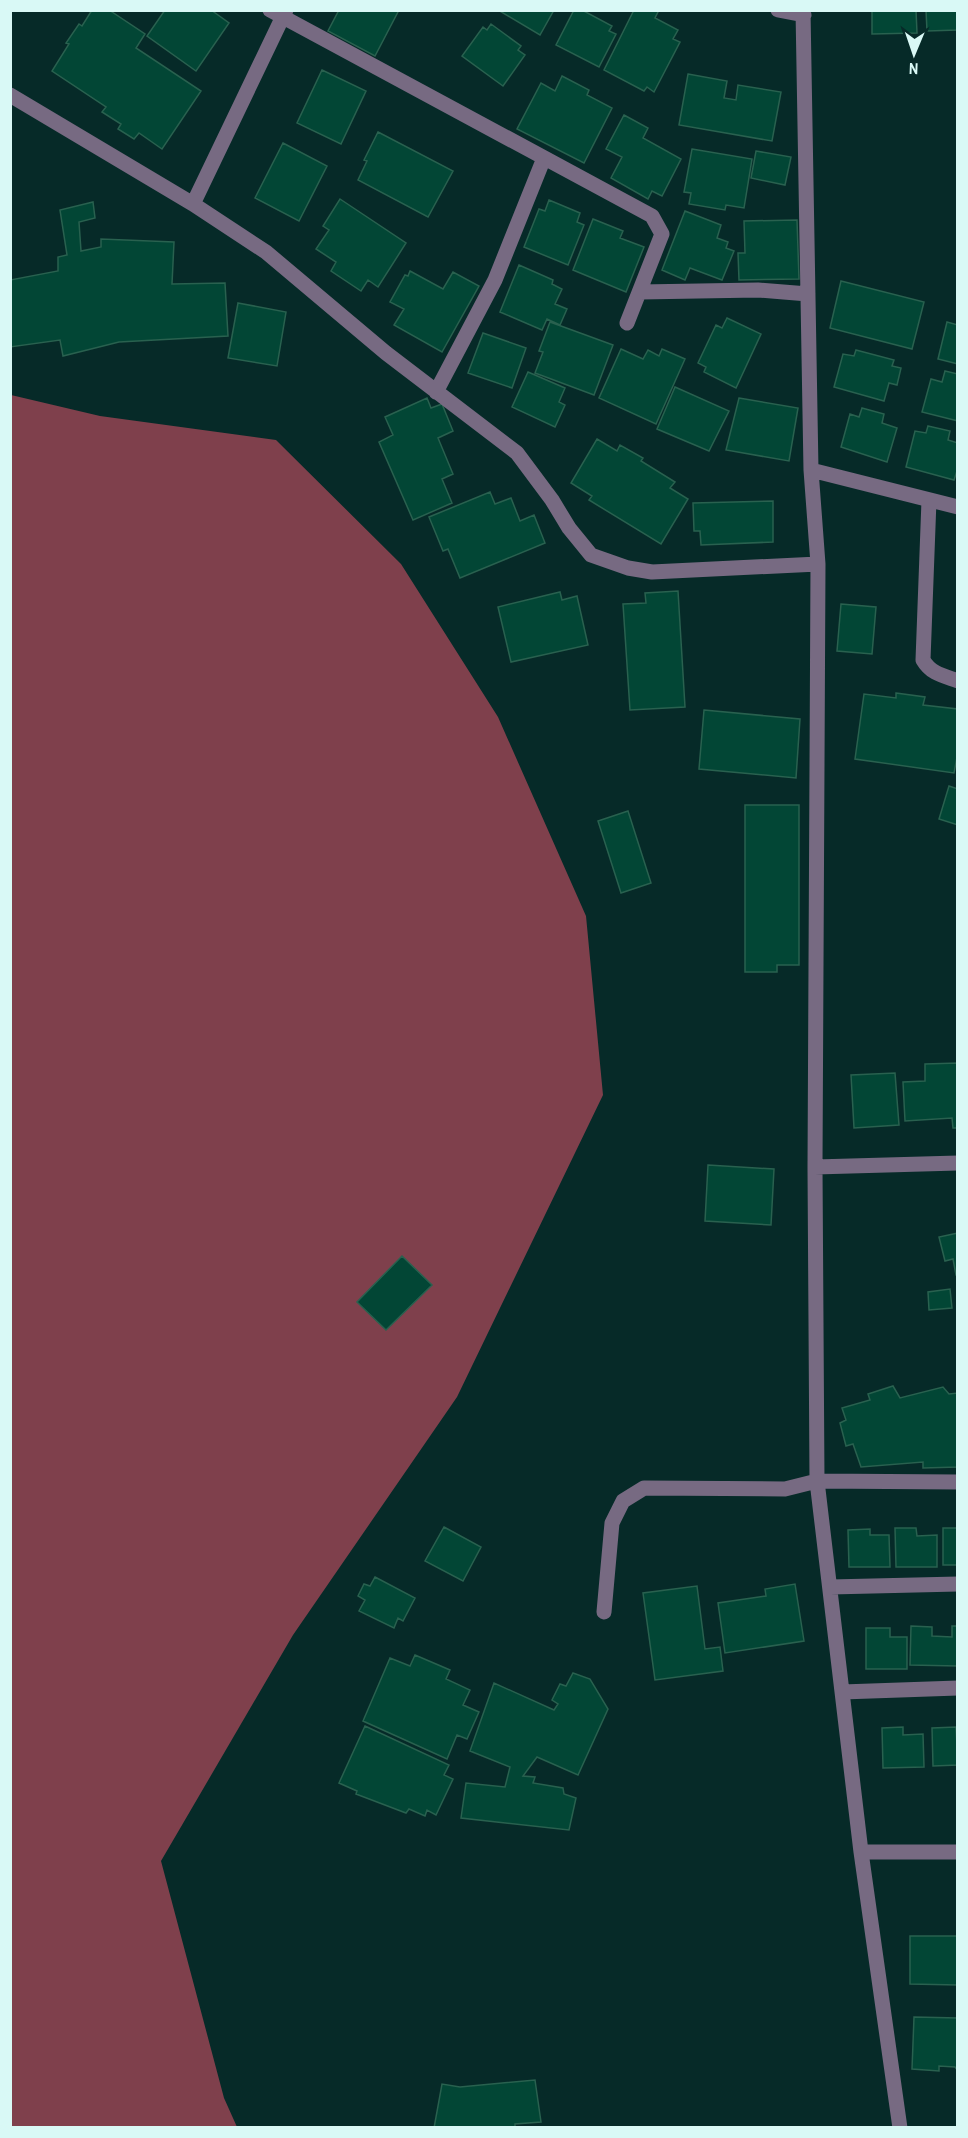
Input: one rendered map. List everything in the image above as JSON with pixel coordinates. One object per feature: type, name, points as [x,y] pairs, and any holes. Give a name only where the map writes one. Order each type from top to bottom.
[{"type":"street","points":[[778,10],[803,13],[811,470],[818,564],[815,1167],[817,1481],[861,1852],[900,2127]]},
{"type":"street","points":[[193,204],[280,13],[652,216],[662,234],[627,323]]},
{"type":"street","points":[[10,95],[193,204],[266,252],[386,353],[517,453],[552,500],[569,528],[591,555],[628,568],[652,572],[818,564]]},
{"type":"street","points":[[436,392],[495,280],[544,158]]},
{"type":"street","points":[[640,292],[758,290],[808,294]]},
{"type":"street","points":[[811,470],[957,507]]},
{"type":"street","points":[[929,500],[923,660],[927,667],[936,674],[957,681]]},
{"type":"street","points":[[815,1167],[957,1164]]},
{"type":"street","points":[[604,1612],[612,1523],[623,1501],[644,1488],[785,1489],[817,1481],[957,1482]]},
{"type":"street","points":[[830,1587],[957,1584]]},
{"type":"street","points":[[842,1692],[957,1688]]},
{"type":"street","points":[[861,1852],[957,1852]]},
{"type":"shaded area","points":[[11,395],[100,416],[276,440],[401,564],[498,717],[586,916],[603,1095],[457,1397],[293,1635],[161,1861],[224,2098],[237,2127],[11,2128]]},
{"type":"building","points":[[92,10],[109,10],[145,34],[136,48],[201,91],[162,149],[139,133],[134,139],[118,129],[121,124],[102,112],[106,107],[52,71],[69,44],[66,43],[79,24],[82,26]]},
{"type":"building","points":[[165,10],[211,10],[229,23],[196,71],[147,36]]},
{"type":"building","points":[[339,10],[399,10],[375,56],[328,31]]},
{"type":"building","points":[[498,10],[554,10],[540,35]]},
{"type":"building","points":[[574,10],[582,10],[612,26],[609,31],[616,34],[599,67],[556,45]]},
{"type":"building","points":[[634,10],[659,10],[655,18],[678,30],[673,39],[680,42],[654,92],[647,87],[644,91],[604,70]]},
{"type":"building","points":[[872,10],[916,10],[917,33],[872,34]]},
{"type":"building","points":[[926,10],[958,10],[958,30],[927,31]]},
{"type":"building","points":[[491,24],[521,46],[518,50],[525,55],[503,86],[462,56],[483,27],[487,30]]},
{"type":"building","points":[[322,70],[366,91],[341,144],[297,123]]},
{"type":"building","points":[[688,74],[727,81],[724,98],[736,100],[738,85],[781,92],[772,141],[679,125]]},
{"type":"building","points":[[562,76],[589,90],[587,95],[612,108],[584,163],[517,129],[541,83],[555,91]]},
{"type":"building","points":[[624,115],[648,128],[643,138],[681,159],[662,196],[652,191],[648,199],[611,178],[622,157],[606,149]]},
{"type":"building","points":[[378,132],[453,171],[428,217],[358,180],[367,161],[364,160]]},
{"type":"building","points":[[283,143],[327,166],[299,221],[255,198]]},
{"type":"building","points":[[692,149],[752,159],[744,208],[726,205],[725,210],[689,204],[691,193],[684,192]]},
{"type":"building","points":[[756,151],[791,157],[785,185],[751,178]]},
{"type":"building","points":[[340,199],[406,243],[378,287],[368,280],[361,291],[331,271],[336,262],[316,249],[329,230],[323,226]]},
{"type":"building","points":[[549,200],[580,213],[577,222],[584,225],[568,265],[524,247],[539,209],[545,211]]},
{"type":"building","points":[[93,202],[95,218],[79,222],[81,251],[101,247],[101,239],[174,242],[172,284],[225,283],[228,336],[119,342],[63,356],[60,340],[10,347],[10,280],[58,271],[58,257],[67,255],[60,210]]},
{"type":"building","points":[[685,211],[721,225],[717,238],[728,242],[726,248],[734,251],[722,280],[690,268],[685,280],[662,270]]},
{"type":"building","points":[[593,219],[623,231],[620,238],[644,247],[626,292],[573,270]]},
{"type":"building","points":[[797,220],[799,279],[739,280],[738,253],[745,253],[744,221]]},
{"type":"building","points":[[519,265],[553,280],[552,284],[562,289],[555,304],[567,309],[560,325],[547,319],[542,330],[500,312]]},
{"type":"building","points":[[410,271],[443,289],[453,272],[479,286],[442,352],[394,325],[404,309],[390,302],[405,275],[408,276]]},
{"type":"building","points":[[841,281],[924,302],[912,349],[830,328]]},
{"type":"building","points":[[238,303],[286,312],[277,366],[228,358]]},
{"type":"building","points":[[727,318],[761,334],[736,388],[704,372],[706,367],[698,363],[716,325],[722,328]]},
{"type":"building","points":[[550,322],[613,345],[594,395],[535,373],[543,352],[539,351]]},
{"type":"building","points":[[947,322],[958,325],[958,364],[938,359]]},
{"type":"building","points":[[483,333],[526,348],[512,388],[468,373]]},
{"type":"building","points":[[621,349],[643,359],[648,350],[659,356],[662,349],[685,359],[656,424],[599,398]]},
{"type":"building","points":[[856,350],[894,360],[892,366],[901,368],[897,385],[889,383],[884,401],[834,387],[843,354],[854,356]]},
{"type":"building","points":[[945,371],[958,374],[958,421],[922,412],[931,379],[942,382]]},
{"type":"building","points":[[528,372],[565,388],[559,402],[565,405],[555,427],[512,407]]},
{"type":"building","points":[[675,387],[729,411],[709,451],[657,429]]},
{"type":"building","points":[[427,398],[431,408],[442,404],[453,431],[438,438],[453,474],[442,479],[452,503],[413,520],[379,442],[393,435],[385,417]]},
{"type":"building","points":[[739,398],[798,408],[789,461],[726,450]]},
{"type":"building","points":[[862,408],[884,414],[882,423],[897,428],[887,462],[841,447],[850,414],[859,417]]},
{"type":"building","points":[[928,426],[950,431],[948,440],[958,443],[958,468],[954,480],[906,467],[915,431],[926,433]]},
{"type":"building","points":[[597,439],[617,451],[620,445],[643,458],[641,461],[675,482],[670,488],[688,499],[661,544],[589,500],[592,496],[571,483]]},
{"type":"building","points":[[490,492],[495,504],[511,498],[520,521],[534,515],[545,543],[460,578],[448,549],[443,551],[429,517]]},
{"type":"building","points":[[773,501],[773,542],[701,545],[700,531],[694,531],[693,503]]},
{"type":"building","points":[[678,591],[685,707],[630,710],[623,604],[646,603],[645,593]]},
{"type":"building","points":[[560,592],[562,600],[577,596],[588,645],[511,662],[498,607]]},
{"type":"building","points":[[841,604],[876,607],[872,654],[837,651]]},
{"type":"building","points":[[896,693],[925,697],[923,705],[958,709],[958,752],[954,773],[855,759],[864,694],[896,698]]},
{"type":"building","points":[[704,710],[800,719],[796,778],[699,769]]},
{"type":"building","points":[[949,786],[958,789],[958,825],[939,819]]},
{"type":"building","points":[[745,805],[799,805],[799,965],[777,965],[777,972],[745,972]]},
{"type":"building","points":[[628,811],[651,883],[621,893],[598,821]]},
{"type":"building","points":[[958,1063],[958,1128],[953,1128],[952,1118],[905,1121],[903,1082],[925,1081],[925,1064]]},
{"type":"building","points":[[895,1073],[899,1125],[854,1128],[851,1075]]},
{"type":"building","points":[[708,1165],[774,1169],[771,1225],[705,1221]]},
{"type":"building","points":[[958,1233],[958,1275],[956,1275],[953,1259],[945,1261],[939,1237]]},
{"type":"building","points":[[402,1256],[432,1285],[386,1330],[357,1302]]},
{"type":"building","points":[[950,1289],[952,1308],[929,1310],[928,1292]]},
{"type":"building","points":[[893,1386],[900,1398],[943,1387],[949,1394],[958,1393],[958,1467],[923,1468],[923,1462],[861,1467],[853,1444],[846,1446],[840,1423],[846,1420],[842,1408],[870,1400],[868,1394]]},
{"type":"building","points":[[444,1527],[481,1547],[463,1581],[425,1561]]},
{"type":"building","points":[[895,1528],[916,1528],[917,1536],[937,1535],[937,1567],[896,1567]]},
{"type":"building","points":[[943,1528],[958,1528],[958,1565],[943,1565]]},
{"type":"building","points":[[870,1529],[870,1535],[889,1535],[890,1567],[849,1567],[848,1530]]},
{"type":"building","points":[[375,1577],[415,1598],[403,1621],[398,1618],[394,1628],[359,1611],[365,1600],[358,1596],[364,1584],[370,1586]]},
{"type":"building","points":[[795,1584],[804,1641],[725,1653],[718,1603],[766,1596],[765,1589]]},
{"type":"building","points":[[697,1586],[705,1649],[720,1647],[723,1671],[655,1680],[643,1593]]},
{"type":"building","points":[[911,1626],[932,1627],[932,1636],[952,1637],[952,1626],[958,1626],[958,1666],[910,1665]]},
{"type":"building","points":[[866,1628],[890,1628],[890,1637],[907,1637],[907,1669],[866,1669]]},
{"type":"building","points":[[415,1655],[450,1670],[446,1679],[470,1690],[463,1705],[479,1712],[467,1739],[457,1735],[447,1759],[363,1721],[390,1658],[410,1666]]},
{"type":"building","points":[[573,1673],[590,1679],[608,1709],[578,1775],[537,1757],[523,1776],[535,1777],[533,1783],[563,1788],[564,1794],[576,1798],[569,1830],[461,1818],[466,1783],[505,1787],[510,1767],[470,1751],[494,1683],[554,1710],[558,1704],[552,1700],[560,1684],[566,1686]]},
{"type":"building","points":[[365,1726],[449,1765],[444,1775],[453,1779],[436,1815],[427,1810],[425,1816],[409,1809],[406,1813],[356,1794],[357,1791],[339,1783]]},
{"type":"building","points":[[903,1727],[903,1735],[923,1734],[924,1767],[883,1768],[882,1728]]},
{"type":"building","points":[[956,1727],[958,1765],[933,1766],[932,1728]]},
{"type":"building","points":[[910,1936],[958,1936],[958,1985],[910,1984]]},
{"type":"building","points":[[914,2017],[958,2018],[958,2071],[955,2067],[939,2066],[939,2071],[912,2069]]},
{"type":"building","points":[[535,2080],[541,2122],[515,2124],[515,2128],[434,2128],[442,2084],[460,2087]]}]
